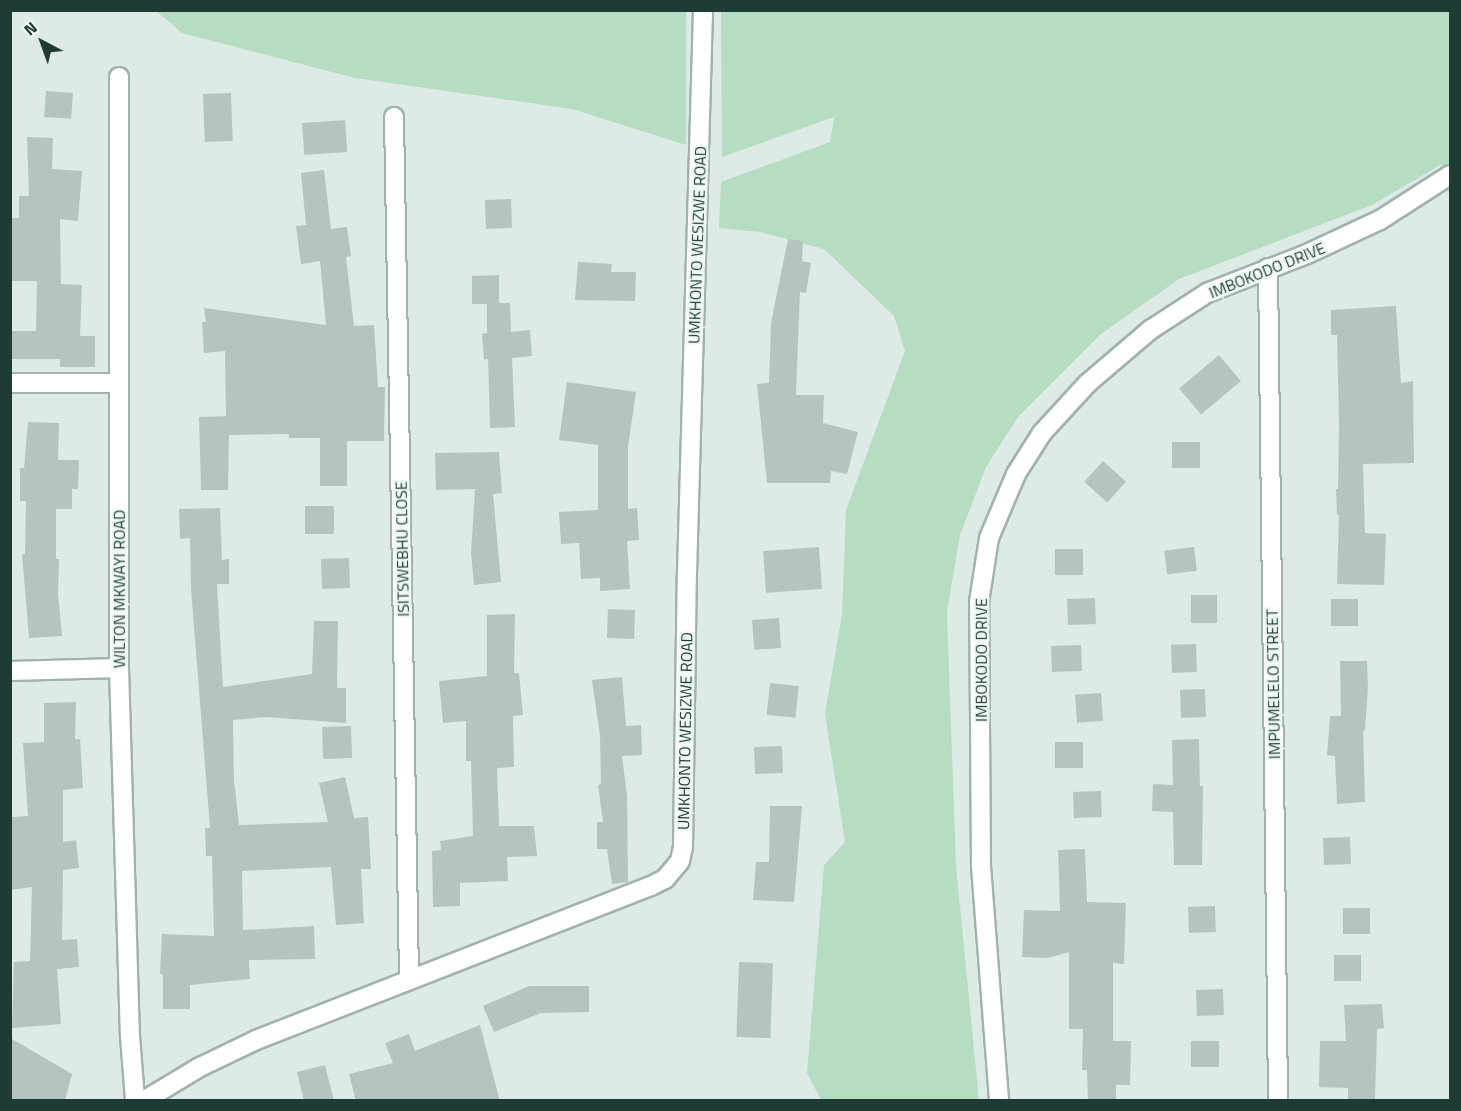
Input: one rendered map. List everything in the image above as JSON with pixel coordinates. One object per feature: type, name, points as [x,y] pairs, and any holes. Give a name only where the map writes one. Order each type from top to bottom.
[{"type":"street","name":"UMKHONTO WESIZWE ROAD","points":[[145,1101],[200,1067],[256,1040],[651,886],[665,879],[680,861],[683,848],[687,585],[704,10]]},
{"type":"street","name":"WILTON MKWAYI ROAD","points":[[119,77],[118,668],[130,1024],[135,1101]]},
{"type":"street","name":"ISITSWEBHU CLOSE","points":[[394,117],[409,980]]},
{"type":"street","name":"IMBOKODO DRIVE","points":[[999,1101],[981,867],[979,602],[989,538],[1016,474],[1042,433],[1088,383],[1150,330],[1207,293],[1307,254],[1380,220],[1450,175]]},
{"type":"street","name":"IMPUMELELO STREET","points":[[1268,268],[1278,1101]]},
{"type":"street","points":[[10,383],[118,383]]},
{"type":"street","points":[[10,671],[118,668]]},
{"type":"green space","points":[[156,11],[686,11],[686,145],[572,109],[355,78],[182,33]]},
{"type":"green space","points":[[721,11],[1450,11],[1450,198],[1442,164],[1372,205],[1179,279],[1101,334],[1018,417],[986,467],[960,535],[947,612],[956,866],[979,1100],[821,1100],[807,1073],[824,865],[845,842],[825,714],[842,614],[846,510],[905,351],[894,316],[824,249],[760,232],[719,228],[721,182],[830,142],[834,117],[722,157]]},
{"type":"building","points":[[46,91],[73,93],[71,119],[44,117]]},
{"type":"building","points":[[231,93],[233,141],[205,142],[203,94]]},
{"type":"building","points":[[345,120],[347,152],[304,155],[302,123]]},
{"type":"building","points":[[27,137],[53,138],[52,169],[82,171],[78,221],[60,219],[61,284],[82,285],[80,336],[95,336],[95,367],[60,367],[60,359],[10,359],[10,331],[36,331],[37,281],[11,281],[11,218],[19,218],[19,196],[29,196]]},
{"type":"building","points":[[324,170],[331,229],[347,227],[351,256],[346,257],[354,326],[374,325],[378,387],[385,387],[384,441],[347,441],[347,486],[320,486],[320,438],[289,438],[289,434],[229,435],[228,490],[201,490],[199,417],[226,416],[225,351],[204,353],[202,322],[206,322],[204,308],[326,325],[320,261],[301,264],[296,226],[306,225],[301,173]]},
{"type":"building","points":[[511,199],[512,228],[486,229],[485,200]]},
{"type":"building","points":[[788,239],[803,241],[802,261],[811,263],[806,293],[800,292],[796,395],[824,395],[823,423],[858,432],[847,474],[831,471],[830,483],[767,483],[757,384],[769,383],[771,323]]},
{"type":"building","points":[[578,262],[612,264],[611,272],[636,272],[635,301],[575,300]]},
{"type":"building","points":[[499,275],[499,303],[510,303],[511,332],[530,330],[532,356],[512,358],[515,427],[490,428],[488,359],[484,360],[482,334],[487,333],[487,304],[472,304],[472,276]]},
{"type":"building","points":[[1396,306],[1401,383],[1413,381],[1414,463],[1363,464],[1365,533],[1386,534],[1384,585],[1337,584],[1339,515],[1337,515],[1336,489],[1338,489],[1339,425],[1337,335],[1331,335],[1331,310]]},
{"type":"building","points":[[1219,355],[1241,381],[1201,414],[1179,388]]},
{"type":"building","points":[[567,382],[636,392],[628,447],[628,509],[637,508],[639,540],[627,541],[630,589],[600,591],[600,578],[581,579],[579,543],[561,544],[559,512],[598,510],[598,445],[559,440]]},
{"type":"building","points":[[28,422],[59,423],[58,460],[79,460],[78,489],[72,489],[72,509],[56,509],[56,559],[59,559],[58,594],[62,636],[29,638],[22,554],[25,554],[26,501],[20,501],[20,468],[24,468]]},
{"type":"building","points":[[1172,442],[1200,442],[1200,468],[1172,468]]},
{"type":"building","points":[[499,452],[502,493],[493,494],[501,582],[474,585],[471,553],[475,489],[436,490],[435,453]]},
{"type":"building","points":[[1103,461],[1126,482],[1107,503],[1084,482]]},
{"type":"building","points":[[305,506],[334,506],[334,534],[305,534]]},
{"type":"building","points":[[220,508],[222,560],[229,559],[229,584],[217,584],[223,687],[312,674],[314,621],[338,621],[337,688],[346,688],[346,723],[266,717],[233,720],[234,780],[239,825],[328,822],[319,783],[345,777],[354,818],[368,817],[371,869],[361,869],[364,923],[336,925],[331,867],[242,871],[243,930],[314,926],[315,959],[249,960],[250,979],[190,985],[190,1009],[163,1009],[163,975],[160,974],[162,934],[214,936],[212,856],[206,856],[205,828],[210,828],[191,589],[190,538],[180,539],[179,509]]},
{"type":"building","points":[[819,547],[822,589],[766,593],[763,551]]},
{"type":"building","points":[[1194,547],[1197,571],[1167,574],[1164,551]]},
{"type":"building","points":[[1055,549],[1083,549],[1083,575],[1055,575]]},
{"type":"building","points":[[349,558],[350,588],[322,589],[321,559]]},
{"type":"building","points":[[1191,595],[1217,595],[1217,623],[1191,623]]},
{"type":"building","points":[[1095,598],[1096,624],[1068,625],[1067,599]]},
{"type":"building","points":[[1331,599],[1358,599],[1358,626],[1331,626]]},
{"type":"building","points":[[608,609],[635,610],[634,639],[607,638]]},
{"type":"building","points":[[515,614],[514,673],[519,673],[523,715],[513,716],[514,767],[497,768],[499,826],[534,826],[537,856],[507,857],[508,881],[460,883],[460,906],[433,907],[432,851],[441,850],[440,841],[473,836],[471,761],[466,761],[466,721],[443,723],[439,681],[487,676],[487,615]]},
{"type":"building","points":[[779,618],[781,648],[754,650],[752,620]]},
{"type":"building","points":[[1196,644],[1197,672],[1172,673],[1171,645]]},
{"type":"building","points":[[1081,645],[1082,671],[1052,672],[1051,646]]},
{"type":"building","points":[[1340,661],[1367,661],[1368,687],[1365,731],[1363,730],[1365,802],[1337,804],[1335,756],[1327,755],[1330,716],[1341,716]]},
{"type":"building","points":[[622,677],[626,726],[641,725],[642,755],[622,756],[627,796],[628,882],[612,884],[607,849],[597,849],[597,822],[603,822],[598,785],[601,784],[600,736],[592,680]]},
{"type":"building","points":[[770,683],[799,686],[795,718],[767,715]]},
{"type":"building","points":[[1205,689],[1206,717],[1181,718],[1180,690]]},
{"type":"building","points":[[1101,693],[1103,721],[1077,723],[1075,695]]},
{"type":"building","points":[[76,702],[75,739],[80,739],[83,788],[63,790],[63,842],[76,840],[79,868],[63,870],[62,940],[77,939],[79,967],[57,969],[61,1024],[12,1028],[14,962],[30,961],[32,887],[10,890],[10,817],[28,816],[23,743],[44,742],[44,703]]},
{"type":"building","points":[[351,726],[352,758],[323,759],[322,727]]},
{"type":"building","points":[[1199,739],[1200,786],[1203,786],[1202,865],[1174,865],[1173,812],[1152,811],[1153,784],[1173,785],[1172,740]]},
{"type":"building","points":[[1055,742],[1083,742],[1083,768],[1055,768]]},
{"type":"building","points":[[782,746],[783,773],[755,774],[754,747]]},
{"type":"building","points":[[1101,791],[1102,817],[1074,818],[1073,792]]},
{"type":"building","points":[[770,806],[802,806],[794,902],[753,900],[756,862],[769,862]]},
{"type":"building","points":[[1350,837],[1351,864],[1324,865],[1323,838]]},
{"type":"building","points":[[1085,849],[1087,902],[1126,903],[1124,964],[1113,963],[1113,1041],[1131,1041],[1130,1085],[1116,1085],[1116,1101],[1088,1101],[1087,1070],[1082,1070],[1083,1029],[1069,1029],[1069,952],[1048,958],[1022,957],[1024,910],[1060,911],[1058,850]]},
{"type":"building","points":[[1215,906],[1216,932],[1189,933],[1188,907]]},
{"type":"building","points":[[1343,908],[1370,908],[1370,934],[1343,934]]},
{"type":"building","points":[[1334,955],[1361,955],[1361,981],[1334,981]]},
{"type":"building","points":[[739,962],[773,963],[770,1038],[736,1037]]},
{"type":"building","points":[[529,986],[589,986],[589,1012],[541,1013],[494,1032],[483,1006]]},
{"type":"building","points":[[1223,989],[1224,1015],[1197,1016],[1196,990]]},
{"type":"building","points":[[1382,1004],[1384,1028],[1377,1029],[1375,1101],[1348,1101],[1348,1088],[1319,1087],[1320,1041],[1346,1041],[1344,1005]]},
{"type":"building","points":[[480,1025],[500,1101],[356,1101],[349,1074],[393,1063],[385,1043],[409,1034],[415,1051]]},
{"type":"building","points":[[12,1039],[72,1074],[65,1101],[10,1101]]},
{"type":"building","points":[[1191,1041],[1219,1041],[1219,1067],[1191,1067]]},
{"type":"building","points":[[325,1065],[334,1101],[304,1101],[297,1072]]}]
